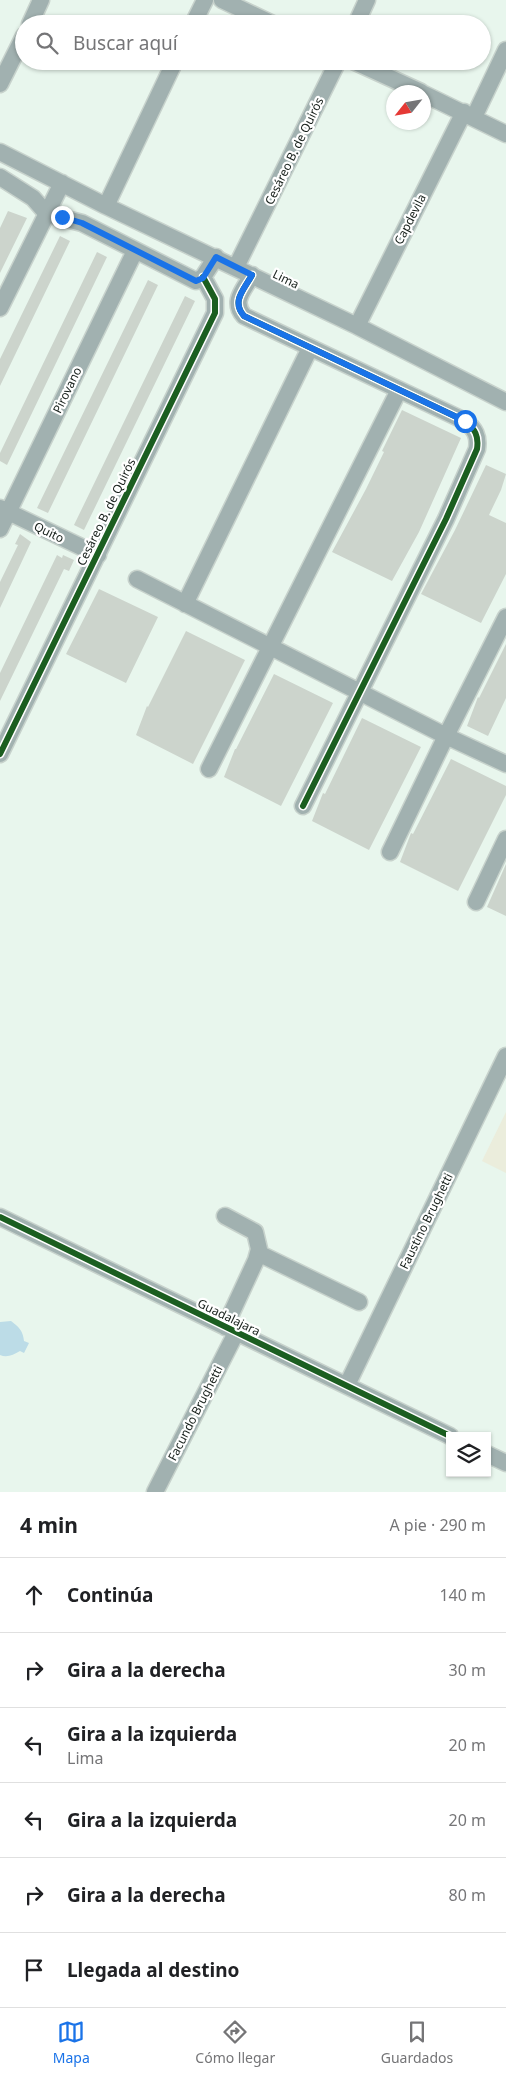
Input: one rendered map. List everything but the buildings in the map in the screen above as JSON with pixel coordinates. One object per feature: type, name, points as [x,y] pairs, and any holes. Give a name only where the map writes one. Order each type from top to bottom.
[{"type":"street","points":[[34,15],[41,0]]},
{"type":"street","points":[[198,15],[205,0]]},
{"type":"street","points":[[222,0],[253,15]]},
{"type":"street","points":[[360,15],[367,0]]},
{"type":"street","name":"Capdevila","points":[[356,326],[506,50]]},
{"type":"street","points":[[0,84],[15,54]]},
{"type":"street","points":[[106,206],[171,70]]},
{"type":"street","name":"Cesáreo B. de Quirós","points":[[236,267],[334,70]]},
{"type":"street","points":[[372,70],[405,85]]},
{"type":"street","points":[[431,97],[506,134]]},
{"type":"street","name":"Lima","points":[[0,152],[106,206],[504,396]]},
{"type":"street","points":[[0,177],[33,198],[47,214],[82,223],[196,281],[203,278],[216,257]]},
{"type":"street","points":[[0,308],[62,183]]},
{"type":"street","name":"Pirovano","points":[[0,529],[4,510],[134,251]]},
{"type":"street","points":[[252,275],[237,301],[238,308],[244,316],[465,421],[473,428],[478,440],[476,449],[446,519],[303,806]]},
{"type":"street","name":"Cesáreo B. de Quirós","points":[[0,754],[215,313],[215,299],[203,278]]},
{"type":"street","points":[[185,604],[310,348]]},
{"type":"street","points":[[209,769],[399,390]]},
{"type":"street","name":"Quito","points":[[4,510],[98,555]]},
{"type":"street","points":[[137,579],[446,736],[506,764]]},
{"type":"street","points":[[390,852],[506,617]]},
{"type":"street","points":[[476,902],[506,839]]},
{"type":"street","name":"Faustino Brughetti","points":[[347,1385],[506,1056]]},
{"type":"street","points":[[225,1216],[255,1232],[259,1248],[258,1253],[359,1302]]},
{"type":"street","name":"Guadalajara","points":[[0,1217],[446,1434]]},
{"type":"street","name":"Facundo Brughetti","points":[[154,1492],[230,1330],[258,1253]]},
{"type":"street","points":[[491,1456],[506,1463]]},
{"type":"green space","points":[[506,1112],[506,1173],[482,1161]]},
{"type":"water","points":[[11,1321],[23,1334],[24,1341],[29,1343],[24,1353],[20,1351],[10,1356],[3,1356],[0,1355],[0,1322]]},
{"type":"cycle path","points":[[252,275],[239,300],[240,311],[244,316],[465,421],[474,430],[477,437],[477,449],[446,519],[303,806]]},
{"type":"cycle path","points":[[0,754],[215,313],[215,299],[203,277]]},
{"type":"cycle path","points":[[0,1217],[446,1434]]},
{"type":"route","points":[[62,217],[82,223],[196,281],[203,278],[216,257],[252,275],[237,301],[238,308],[244,316],[465,421]]}]
